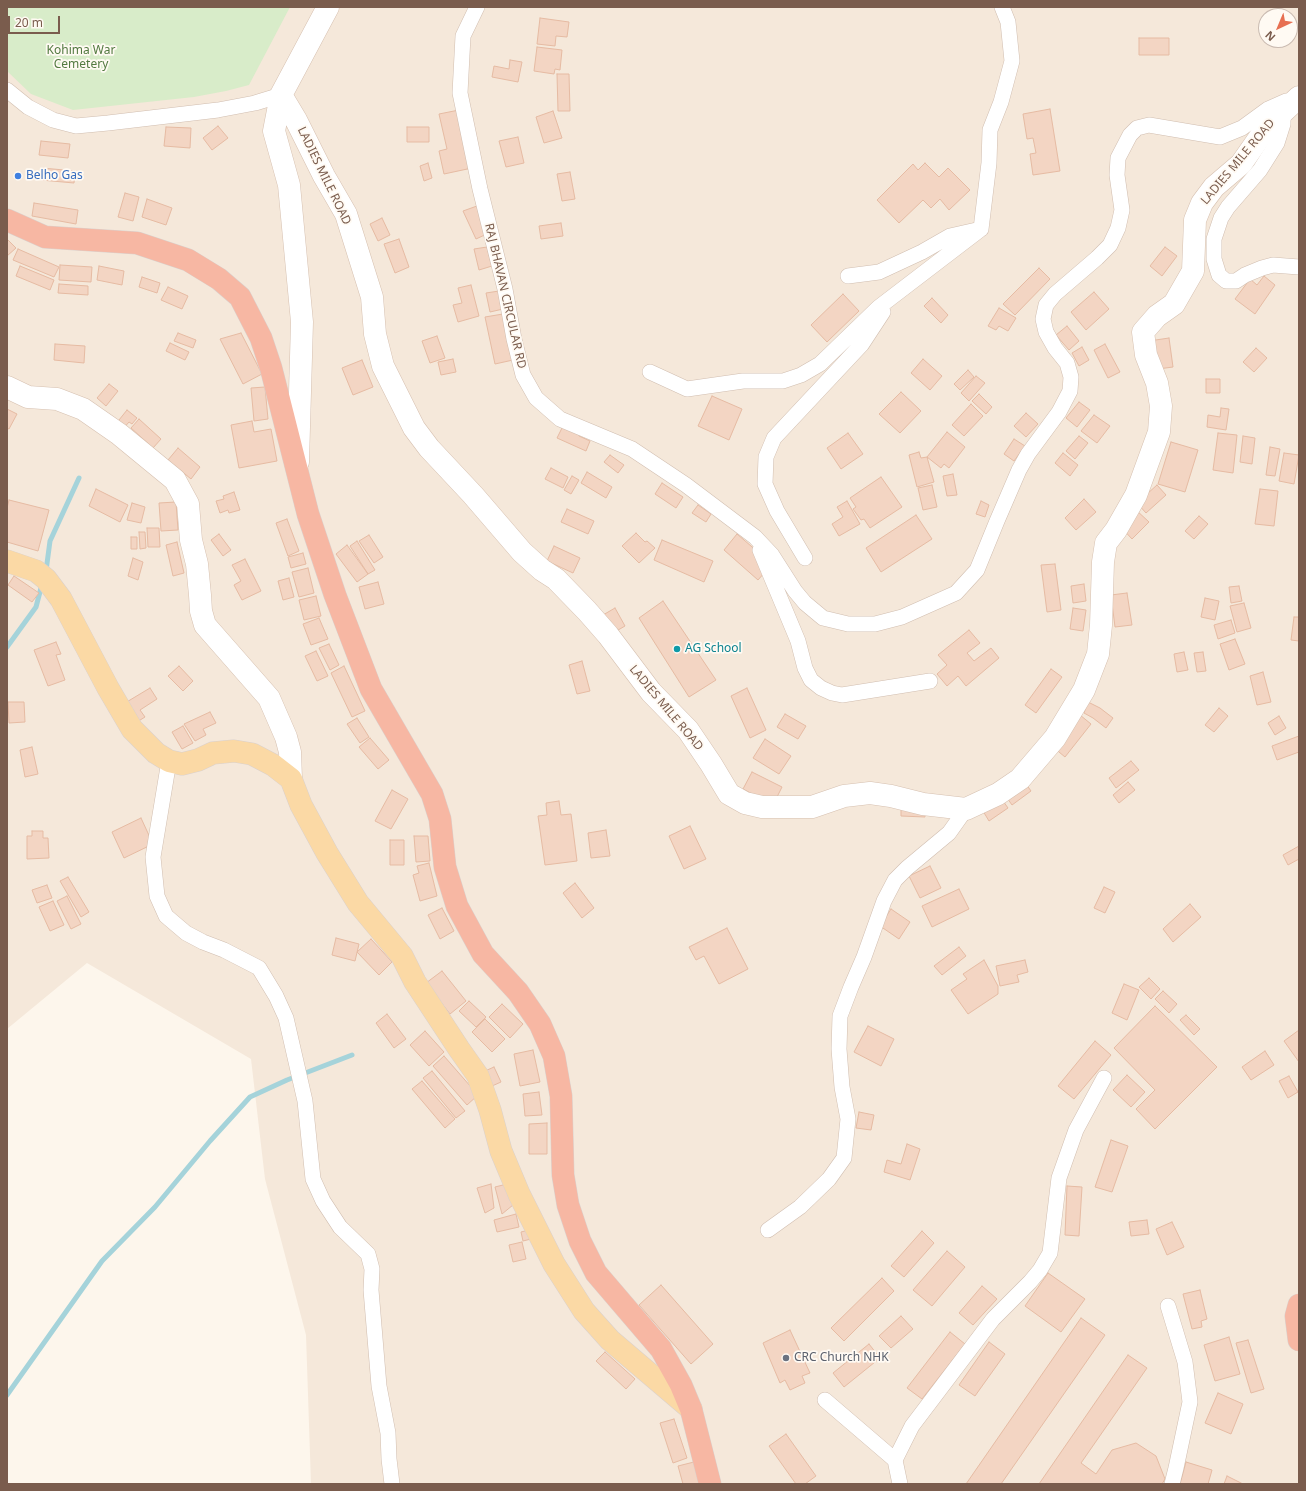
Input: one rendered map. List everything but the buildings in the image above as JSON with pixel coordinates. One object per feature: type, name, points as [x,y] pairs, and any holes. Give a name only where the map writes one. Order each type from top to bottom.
[{"type":"highway","points":[[7,220],[45,237],[137,243],[188,260],[219,279],[240,297],[261,338],[308,514],[335,595],[371,689],[432,794],[440,819],[445,867],[457,906],[483,954],[518,992],[540,1024],[554,1056],[561,1096],[563,1175],[568,1205],[580,1241],[596,1273],[661,1349],[681,1385],[691,1409],[711,1482]]},
{"type":"highway","points":[[1299,1305],[1296,1316],[1299,1340]]},
{"type":"main road","points":[[7,561],[36,571],[46,580],[61,599],[108,688],[132,729],[156,753],[169,761],[182,764],[198,760],[213,753],[234,751],[252,754],[273,765],[292,779],[302,804],[324,847],[358,903],[402,956],[415,982],[478,1076],[490,1110],[501,1150],[519,1194],[554,1264],[584,1311],[610,1340],[691,1409]]},
{"type":"street","points":[[298,474],[302,322],[289,185],[274,131],[281,95],[328,7]]},
{"type":"street","name":"RAJ BHAVAN CIRCULAR RD","points":[[477,7],[463,36],[460,93],[480,189],[505,289],[514,339],[523,375],[536,398],[560,419],[632,449],[686,485],[755,537],[772,555],[795,591],[805,603],[823,618],[848,624],[875,624],[902,617],[956,593],[977,570],[996,521],[1019,470],[1028,454],[1059,412],[1070,391],[1071,377],[1067,363],[1055,348],[1046,332],[1043,319],[1046,305],[1055,294],[1110,245],[1118,228],[1122,210],[1117,175],[1118,158],[1130,135],[1137,128],[1149,125],[1220,137],[1242,128],[1268,110],[1299,96]]},
{"type":"street","points":[[650,372],[687,389],[743,381],[783,381],[801,375],[820,364],[879,307],[981,229],[989,163],[990,130],[1001,102],[1012,61],[1008,22],[1002,7]]},
{"type":"street","points":[[7,90],[28,107],[52,120],[76,126],[218,110],[255,103],[281,95]]},
{"type":"street","name":"LADIES MILE ROAD","points":[[281,95],[346,214],[372,297],[375,334],[383,366],[414,428],[429,448],[473,495],[522,552],[542,570],[556,579],[600,626],[651,692],[688,730],[729,794],[745,803],[762,808],[812,807],[844,796],[870,793],[891,796],[923,804],[966,809],[998,794],[1020,779],[1055,738],[1084,690],[1098,654],[1101,625],[1103,562],[1106,543],[1116,530],[1136,495],[1159,432],[1161,406],[1156,383],[1146,354],[1143,332],[1158,316],[1174,304],[1193,271],[1196,220],[1202,203],[1214,187],[1240,164],[1271,122],[1288,116],[1299,96]]},
{"type":"street","points":[[1288,116],[1277,143],[1260,170],[1228,206],[1221,218],[1214,239],[1214,259],[1219,275],[1226,281],[1236,281],[1245,275],[1273,265],[1299,267]]},
{"type":"street","points":[[848,276],[879,272],[922,252],[950,236],[981,229]]},
{"type":"street","points":[[805,558],[777,511],[765,484],[766,457],[774,438],[862,344],[892,297]]},
{"type":"street","points":[[7,387],[28,396],[57,400],[83,409],[119,434],[174,480],[188,504],[191,540],[197,564],[201,611],[205,626],[269,698],[286,736],[290,752],[292,779]]},
{"type":"street","points":[[755,537],[798,641],[805,668],[811,680],[821,688],[832,693],[842,695],[930,681]]},
{"type":"street","points":[[169,761],[152,857],[157,896],[166,916],[186,933],[259,968],[276,996],[286,1018],[305,1101],[313,1179],[323,1201],[340,1227],[368,1254],[372,1269],[371,1290],[378,1379],[388,1433],[392,1484]]},
{"type":"street","points":[[768,1230],[800,1207],[829,1179],[844,1158],[848,1120],[842,1087],[839,1050],[840,1016],[850,987],[864,957],[884,901],[895,880],[949,833],[966,809]]},
{"type":"street","points":[[895,1460],[912,1426],[993,1319],[1030,1282],[1040,1270],[1050,1253],[1058,1178],[1076,1130],[1104,1078]]},
{"type":"street","points":[[1168,1306],[1185,1362],[1190,1402],[1172,1484]]},
{"type":"street","points":[[825,1400],[895,1460],[900,1484]]},
{"type":"shaded area","points":[[7,7],[1299,7],[1299,1484],[311,1484],[306,1335],[265,1179],[251,1059],[87,963],[7,1029]]},
{"type":"green space","name":"Kohima War Cemetery","points":[[7,7],[290,7],[249,85],[194,97],[73,110],[31,94],[7,71]]},
{"type":"waterway","points":[[46,571],[50,541],[79,478]]},
{"type":"waterway","points":[[7,647],[36,607],[42,584]]},
{"type":"waterway","points":[[7,1395],[102,1261],[155,1207],[210,1141],[250,1097],[287,1080],[352,1055]]},
{"type":"place","name":"Belho Gas","points":[[18,176]]},
{"type":"place","name":"AG School","points":[[677,649]]},
{"type":"place","name":"CRC Church NHK","points":[[786,1358]]}]
